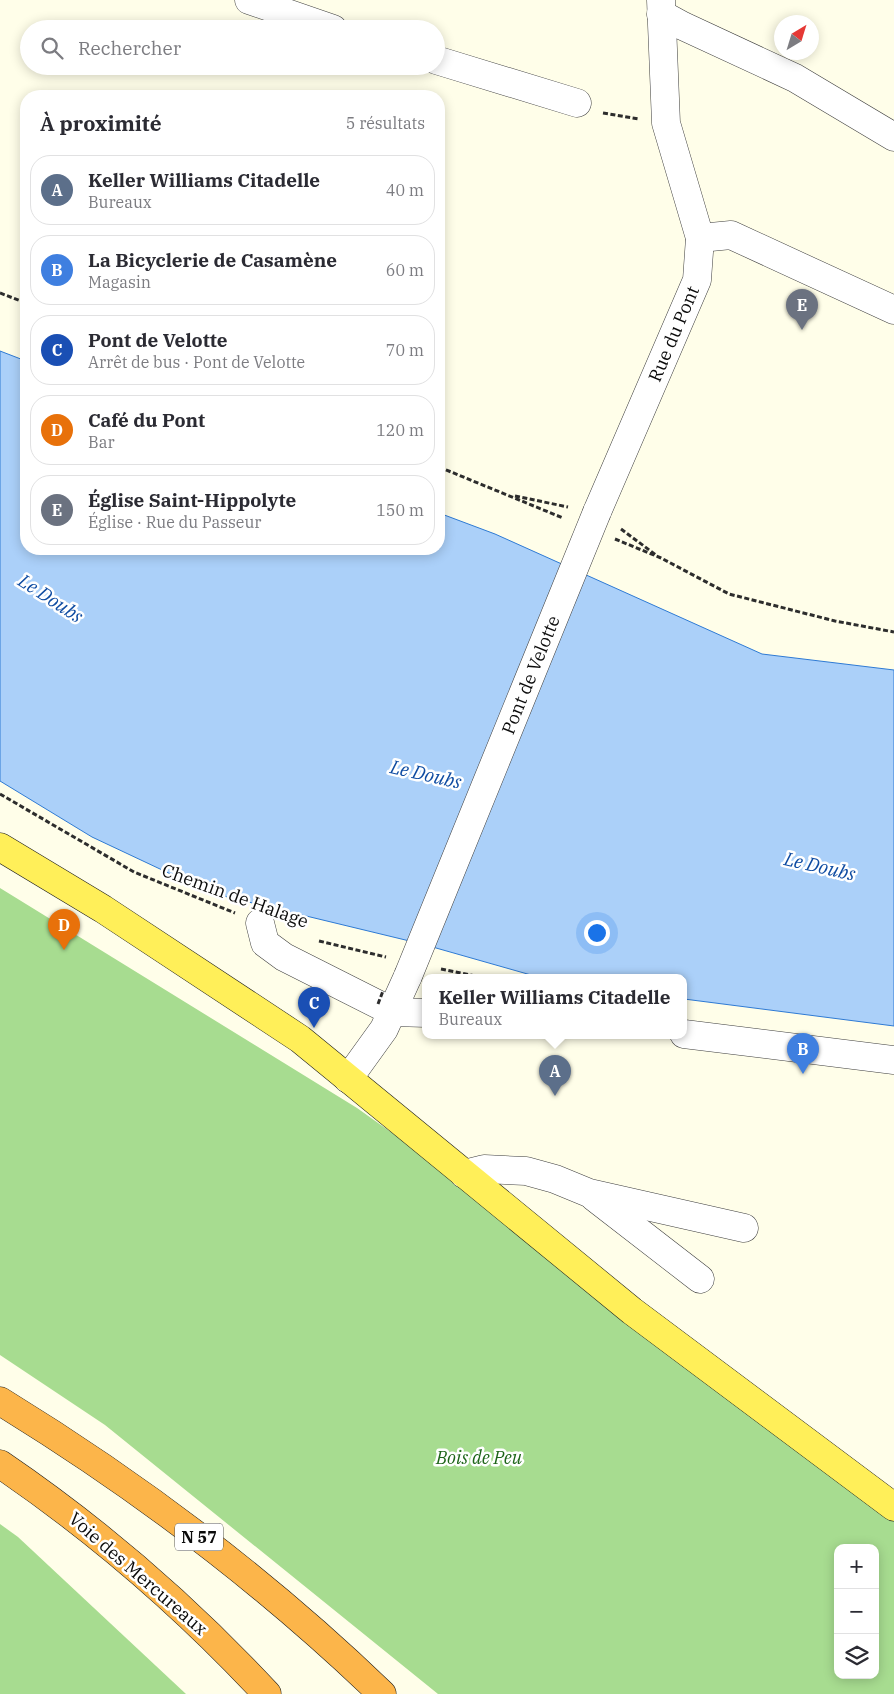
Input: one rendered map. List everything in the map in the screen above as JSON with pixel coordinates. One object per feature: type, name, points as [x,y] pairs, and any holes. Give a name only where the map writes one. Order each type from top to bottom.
[{"type":"highway","name":"N 57","points":[[0,1401],[92,1459],[190,1529],[278,1600],[382,1694]]},
{"type":"highway","name":"Voie des Mercureaux","points":[[0,1464],[58,1505],[146,1577],[267,1694]]},
{"type":"main road","points":[[0,847],[103,909],[300,1039],[632,1311],[894,1507]]},
{"type":"street","points":[[249,0],[307,20]]},
{"type":"street","points":[[661,7],[683,26],[795,78],[894,137]]},
{"type":"street","name":"Rue du Pont","points":[[602,524],[697,280],[700,238],[666,123],[661,7]]},
{"type":"street","points":[[445,63],[577,103]]},
{"type":"street","points":[[700,238],[731,235],[894,310]]},
{"type":"street","name":"Pont de Velotte","points":[[348,1079],[375,1044],[393,1012],[602,524]]},
{"type":"street","points":[[260,923],[265,943],[284,957],[393,1012],[422,1013]]},
{"type":"street","points":[[687,1034],[894,1060]]},
{"type":"street","points":[[464,1174],[484,1169],[526,1171],[555,1179],[589,1192],[744,1228]]},
{"type":"street","points":[[589,1192],[700,1279]]},
{"type":"path","points":[[577,103],[590,111],[666,123]]},
{"type":"path","points":[[0,293],[20,301]]},
{"type":"path","points":[[445,469],[570,521]]},
{"type":"path","points":[[507,495],[602,524],[729,594],[835,621],[894,632]]},
{"type":"path","points":[[602,524],[661,558]]},
{"type":"path","name":"Chemin de Halage","points":[[0,794],[134,872],[260,923]]},
{"type":"path","name":"Chemin de Halage","points":[[312,939],[411,968],[457,974]]},
{"type":"green space","name":"Bois de Peu","points":[[0,888],[357,1108],[540,1238],[894,1520],[894,1694],[438,1694],[105,1425],[0,1355]]},
{"type":"green space","points":[[0,1524],[18,1537],[186,1694],[0,1694]]},
{"type":"water","name":"Le Doubs","points":[[0,351],[20,359],[20,555],[445,555],[445,515],[495,534],[762,654],[894,670],[894,1026],[687,999],[687,974],[527,974],[422,944],[211,893],[92,837],[0,781]]},
{"type":"place","name":"Église Saint-Hippolyte","points":[[802,330]]},
{"type":"place","name":"Café du Pont","points":[[64,950]]},
{"type":"place","name":"Pont de Velotte","points":[[314,1028]]},
{"type":"place","name":"La Bicyclerie de Casamène","points":[[803,1074]]},
{"type":"place","name":"Keller Williams Citadelle","points":[[555,1096]]}]
